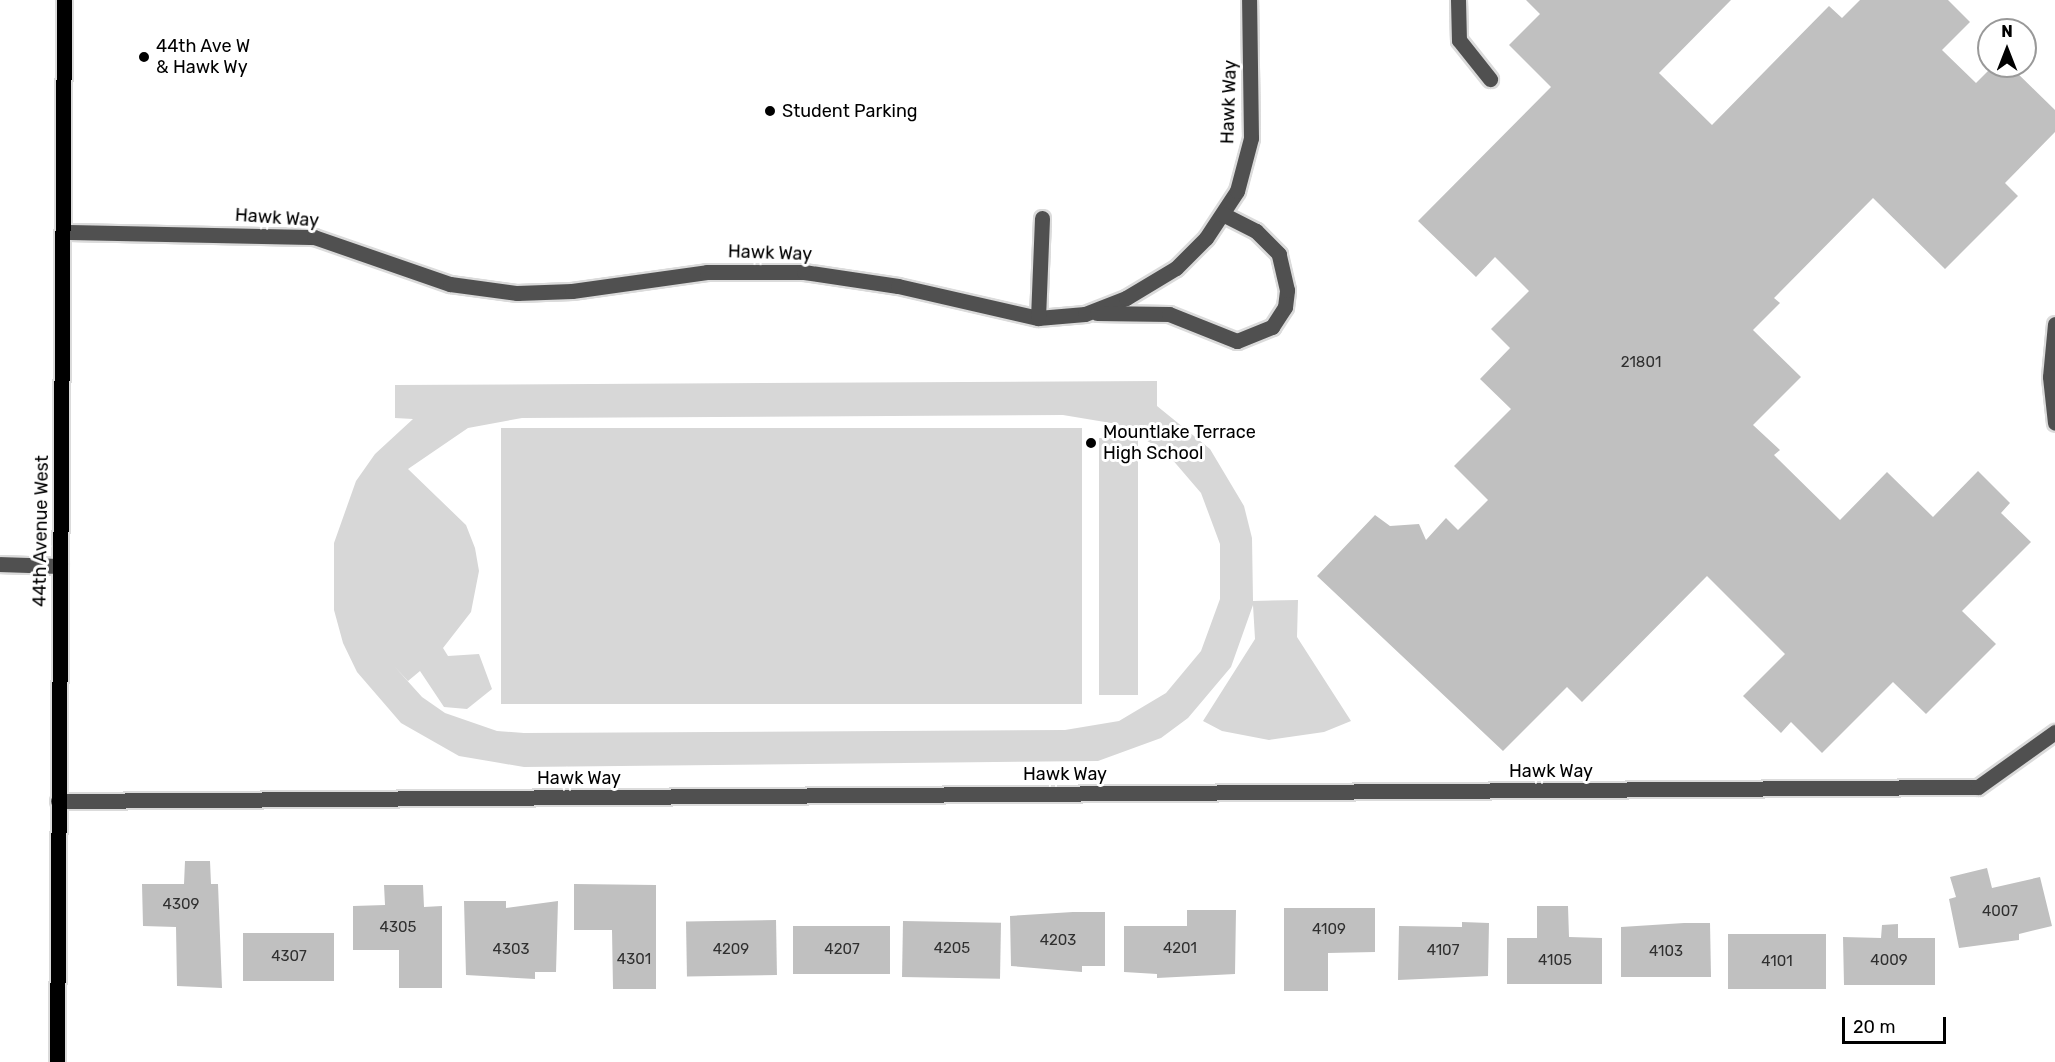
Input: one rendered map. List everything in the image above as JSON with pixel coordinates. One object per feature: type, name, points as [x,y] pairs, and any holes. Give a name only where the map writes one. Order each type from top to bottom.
[{"type":"main road","name":"44th Avenue West","points":[[57,1062],[65,232],[64,0]]},
{"type":"street","name":"Hawk Way","points":[[65,232],[314,237],[450,284],[517,293],[572,291],[707,272],[804,272],[898,286],[1038,318],[1085,314],[1126,298],[1176,268],[1223,214],[1237,191],[1251,138],[1249,0]]},
{"type":"street","points":[[1458,0],[1459,40],[1490,79]]},
{"type":"street","points":[[1085,314],[1169,314],[1237,341],[1272,327],[1285,307],[1287,290],[1279,254],[1256,231],[1223,214]]},
{"type":"street","points":[[1038,318],[1042,218]]},
{"type":"street","points":[[2055,324],[2050,377],[2055,423]]},
{"type":"street","points":[[0,564],[60,566]]},
{"type":"street","name":"Hawk Way","points":[[58,801],[1978,787],[2055,732]]},
{"type":"shaded area","points":[[1157,381],[1157,406],[1210,449],[1244,506],[1252,538],[1253,601],[1298,600],[1297,637],[1351,721],[1324,732],[1269,740],[1222,731],[1203,721],[1255,639],[1253,605],[1231,667],[1188,718],[1161,738],[1098,761],[524,767],[459,756],[401,723],[357,672],[343,643],[334,610],[334,543],[356,481],[375,454],[413,419],[395,418],[395,385]],"holes":[[[1063,415],[1117,424],[1165,451],[1201,493],[1220,544],[1220,599],[1201,651],[1166,693],[1119,721],[1065,730],[524,733],[497,731],[445,713],[422,697],[394,666],[408,681],[420,671],[444,707],[467,709],[492,689],[479,654],[448,656],[443,648],[471,612],[479,571],[475,548],[466,525],[408,469],[468,428],[522,418]]]},
{"type":"shaded area","points":[[501,428],[1082,428],[1082,704],[501,704]]},
{"type":"shaded area","points":[[1099,438],[1138,438],[1138,695],[1099,695]]},
{"type":"building","points":[[1526,0],[1731,0],[1659,73],[1712,125],[1829,6],[1842,18],[1860,0],[1948,0],[1970,22],[1942,50],[1976,83],[1981,78],[2022,78],[2055,110],[2055,132],[2005,183],[2018,196],[1945,269],[1873,198],[1774,298],[1780,303],[1753,330],[1801,377],[1753,425],[1780,450],[1774,455],[1840,520],[1887,472],[1933,517],[1978,471],[2010,503],[2001,513],[2031,542],[1962,611],[1996,644],[1926,714],[1893,682],[1822,753],[1791,722],[1781,733],[1743,696],[1785,654],[1707,576],[1582,702],[1567,687],[1503,751],[1317,576],[1375,515],[1390,526],[1419,524],[1426,540],[1446,518],[1458,530],[1488,500],[1454,466],[1511,409],[1480,379],[1510,348],[1491,329],[1529,291],[1495,257],[1476,277],[1418,221],[1551,87],[1509,45],[1540,14]]},
{"type":"building","points":[[185,861],[210,861],[211,884],[218,884],[222,988],[177,986],[176,927],[143,926],[142,884],[184,884]]},
{"type":"building","points":[[1987,868],[1992,888],[2040,877],[2052,926],[2019,934],[2019,940],[1959,948],[1949,899],[1956,897],[1950,877]]},
{"type":"building","points":[[574,884],[656,885],[656,989],[613,989],[612,930],[574,930]]},
{"type":"building","points":[[384,885],[423,885],[424,907],[442,906],[442,988],[399,988],[399,950],[353,950],[353,906],[385,905]]},
{"type":"building","points":[[464,901],[506,901],[506,908],[558,901],[556,972],[535,972],[535,979],[466,975]]},
{"type":"building","points":[[1537,906],[1568,906],[1569,937],[1602,938],[1602,984],[1507,984],[1507,938],[1537,938]]},
{"type":"building","points":[[1284,908],[1375,908],[1375,952],[1328,953],[1328,991],[1284,991]]},
{"type":"building","points":[[1187,910],[1236,910],[1235,974],[1157,978],[1157,974],[1124,972],[1124,926],[1187,926]]},
{"type":"building","points":[[1105,912],[1105,966],[1082,966],[1082,972],[1011,966],[1010,916]]},
{"type":"building","points":[[776,920],[777,975],[687,977],[686,922]]},
{"type":"building","points":[[903,921],[1001,923],[1000,979],[902,977]]},
{"type":"building","points":[[1462,922],[1489,923],[1488,976],[1398,980],[1399,926],[1462,927]]},
{"type":"building","points":[[1710,923],[1711,977],[1621,977],[1621,927]]},
{"type":"building","points":[[1898,924],[1898,938],[1935,938],[1935,985],[1844,985],[1843,937],[1881,938],[1882,925]]},
{"type":"building","points":[[793,926],[890,926],[890,974],[793,974]]},
{"type":"building","points":[[243,933],[334,933],[334,981],[243,981]]},
{"type":"building","points":[[1728,934],[1826,934],[1826,989],[1728,989]]},
{"type":"place","name":"44th Ave W & Hawk Wy","points":[[144,57]]},
{"type":"place","name":"Student Parking","points":[[770,111]]},
{"type":"place","name":"Mountlake Terrace High School","points":[[1091,443]]}]
